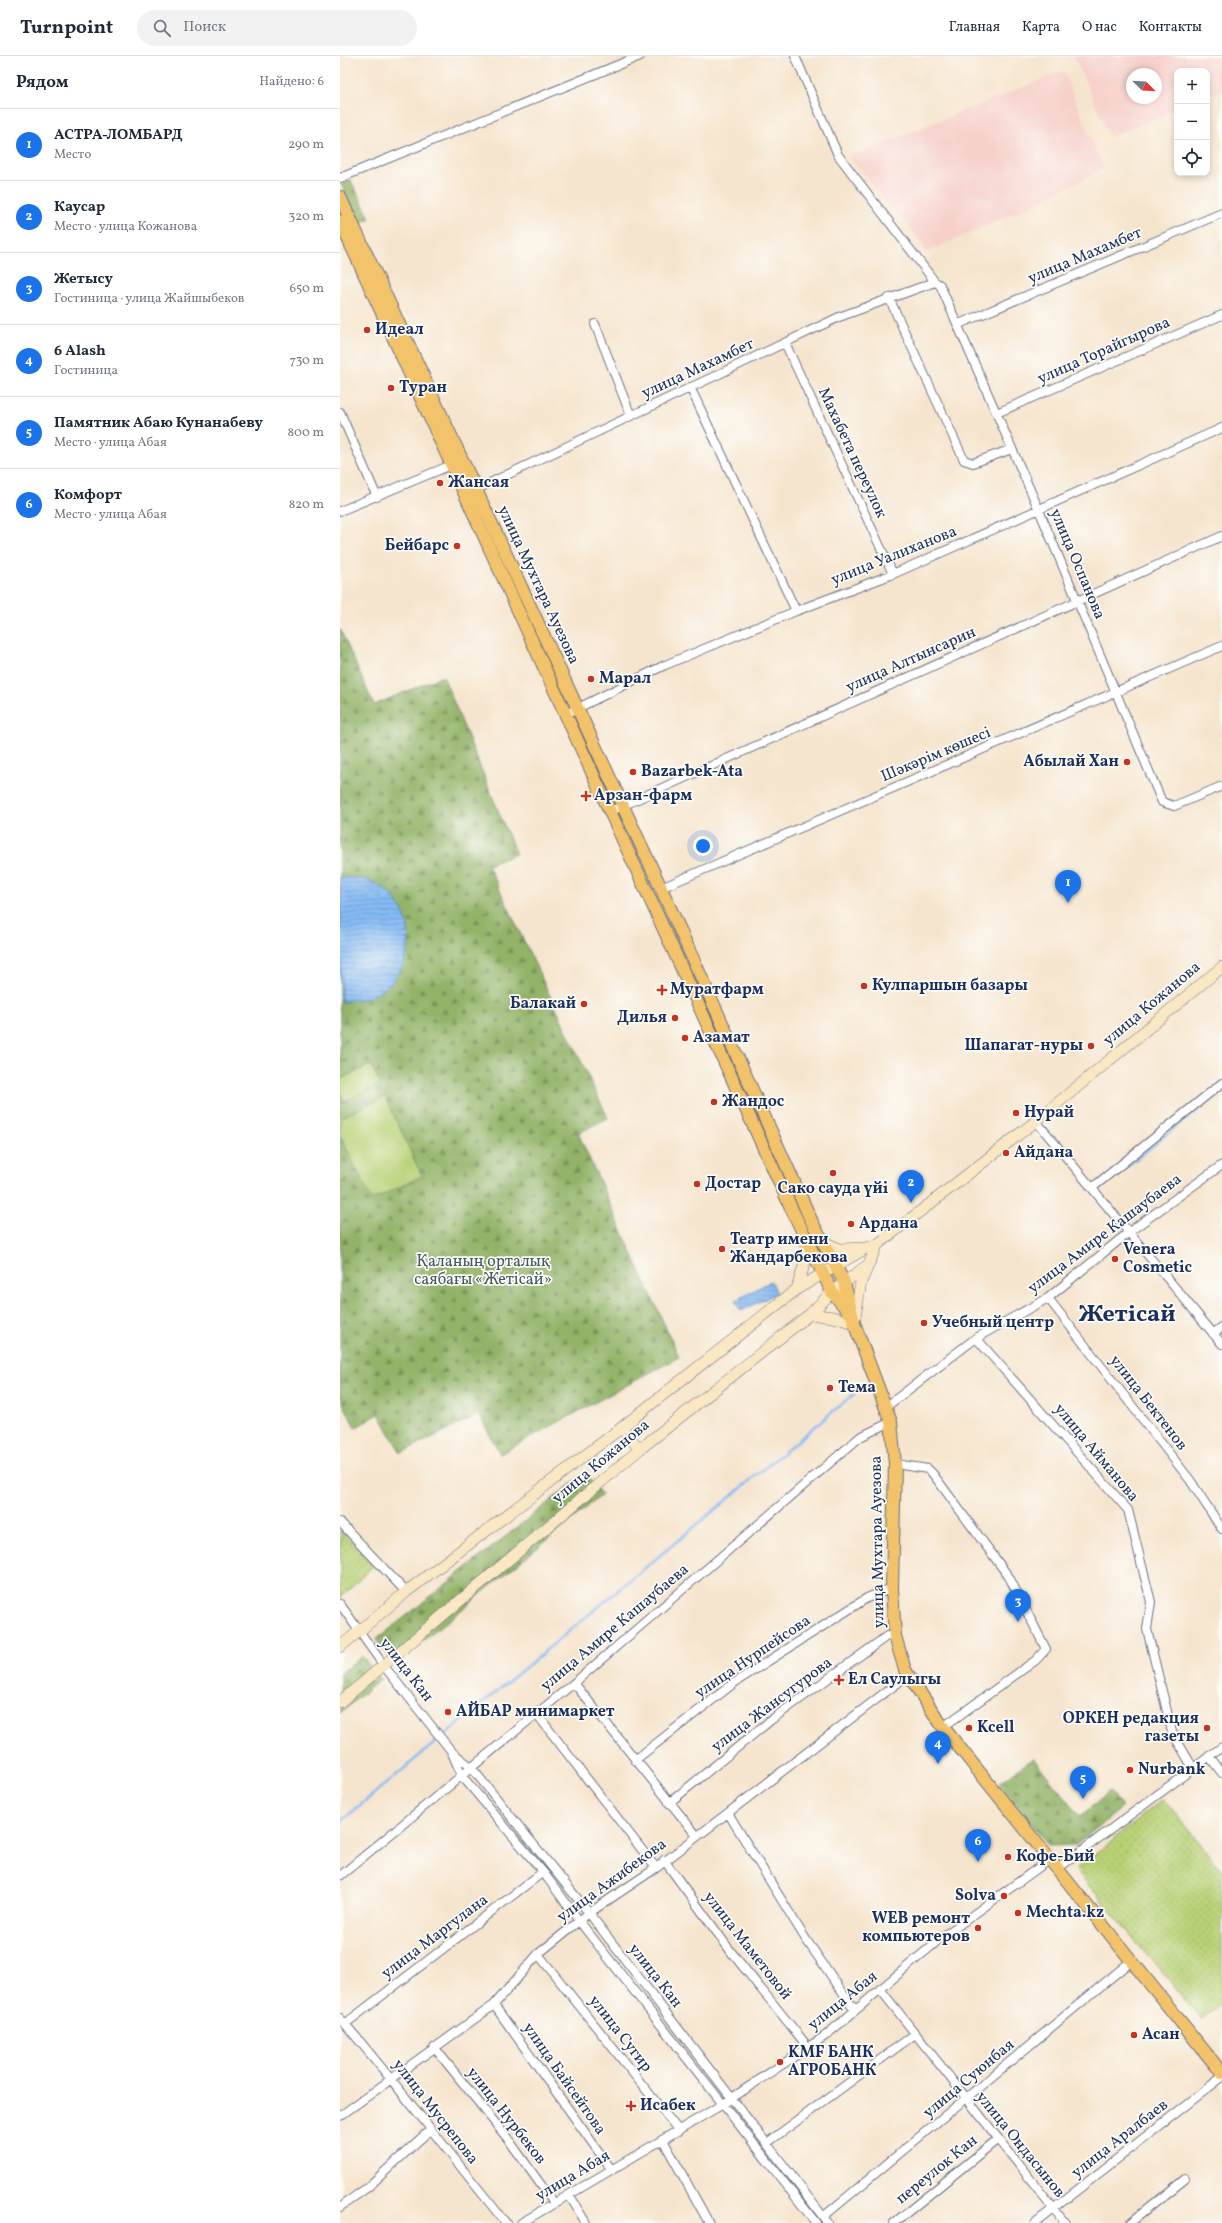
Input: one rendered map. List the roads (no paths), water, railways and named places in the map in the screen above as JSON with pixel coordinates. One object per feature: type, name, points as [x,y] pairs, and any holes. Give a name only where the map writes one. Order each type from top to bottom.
[{"type":"main road","name":"улица Мухтара Ауезова","points":[[340,197],[457,462],[465,494],[564,715],[661,888],[726,1036],[822,1241],[837,1266],[844,1282],[852,1319],[887,1406],[891,1422],[895,1464],[892,1588],[895,1636],[908,1675],[942,1727],[1222,2073]]},
{"type":"main road","name":"улица Мухтара Ауезова","points":[[340,221],[457,462],[476,489],[577,709],[616,809],[794,1214],[807,1237],[832,1292],[852,1319]]},
{"type":"street","points":[[340,178],[640,56]]},
{"type":"street","name":"улица Оспанова","points":[[795,56],[838,155],[935,282],[940,285],[959,324],[1039,510],[1117,692],[1162,802],[1174,806],[1222,786]]},
{"type":"street","name":"улица Махамбет","points":[[959,324],[1222,213]]},
{"type":"street","name":"улица Махамбет","points":[[465,494],[839,317],[935,282]]},
{"type":"street","points":[[889,298],[964,460],[973,463],[1012,449]]},
{"type":"street","name":"улица Торайгырова","points":[[997,413],[1222,315]]},
{"type":"street","points":[[595,324],[631,416]]},
{"type":"street","name":"Махабета переулок","points":[[785,343],[893,574]]},
{"type":"street","points":[[690,387],[796,611]]},
{"type":"street","points":[[340,412],[377,497]]},
{"type":"street","name":"улица Уалиханова","points":[[564,715],[665,666],[796,611],[893,574],[1222,428]]},
{"type":"street","points":[[340,511],[377,497],[457,462]]},
{"type":"street","name":"улица Алтынсарин","points":[[616,809],[1222,536]]},
{"type":"street","name":"Шәкәрім көшесі","points":[[661,888],[1222,646]]},
{"type":"street","name":"улица Кожанова","points":[[340,1647],[406,1592],[621,1428],[797,1289],[825,1274],[866,1248],[877,1245],[1036,1121],[1222,967]]},
{"type":"street","points":[[1092,1188],[1222,1083]]},
{"type":"street","points":[[1036,1121],[1222,1344]]},
{"type":"street","name":"улица Амире Кашаубаева","points":[[887,1406],[976,1338],[1048,1298],[1129,1232],[1222,1165]]},
{"type":"street","points":[[797,1289],[806,1258],[807,1237]]},
{"type":"street","points":[[822,1241],[839,1249],[866,1248]]},
{"type":"street","name":"улица Кожанова","points":[[340,1702],[640,1449],[810,1314],[832,1292],[869,1264],[877,1245]]},
{"type":"street","points":[[810,1314],[852,1319],[861,1282],[869,1264]]},
{"type":"street","name":"улица Бектенов","points":[[1048,1298],[1190,1480],[1222,1529]]},
{"type":"street","points":[[1213,1334],[1222,1327]]},
{"type":"street","name":"улица Айманова","points":[[976,1338],[1128,1510],[1151,1602],[1147,1629],[1172,1732],[1193,1768]]},
{"type":"street","name":"улица Амире Кашаубаева","points":[[340,1876],[574,1683],[860,1437],[891,1422]]},
{"type":"street","points":[[621,1428],[640,1449]]},
{"type":"street","points":[[895,1464],[928,1469],[933,1474],[1009,1577],[1046,1649],[1036,1660],[942,1727]]},
{"type":"street","points":[[340,1522],[406,1592]]},
{"type":"street","name":"улица Нурпейсова","points":[[635,1760],[734,1683],[867,1598],[892,1588]]},
{"type":"street","name":"улица Кан","points":[[340,1604],[384,1666],[452,1752],[471,1767],[589,1913],[825,2220]]},
{"type":"street","name":"улица Жансугурова","points":[[669,1803],[771,1720],[887,1636],[895,1636]]},
{"type":"street","name":"улица Ажибекова","points":[[340,2116],[494,2005],[538,1954],[580,1922],[589,1913],[656,1868],[664,1860],[728,1813],[908,1675]]},
{"type":"street","points":[[574,1683],[697,1836]]},
{"type":"street","points":[[536,1713],[656,1868]]},
{"type":"street","name":"улица Абая","points":[[521,2223],[611,2169],[679,2131],[723,2104],[808,2047],[941,1938],[1053,1864],[1222,1747]]},
{"type":"street","name":"улица Кан","points":[[452,1752],[462,1776],[543,1872],[580,1922],[816,2223]]},
{"type":"street","points":[[1209,1756],[1222,1773]]},
{"type":"street","points":[[728,1813],[805,1938],[855,2010]]},
{"type":"street","name":"улица Маметовой","points":[[664,1860],[732,1953],[808,2047]]},
{"type":"street","name":"улица Маргулана","points":[[342,2021],[543,1872]]},
{"type":"street","name":"улица Сугир","points":[[538,1954],[679,2131]]},
{"type":"street","name":"улица Суюнбая","points":[[825,2220],[1131,1961]]},
{"type":"street","name":"улица Ондасынов","points":[[880,1989],[966,2100],[1065,2223]]},
{"type":"street","name":"улица Байсейтова","points":[[494,2005],[611,2169]]},
{"type":"street","name":"улица Мусрепова","points":[[342,2021],[392,2079],[430,2130],[506,2223]]},
{"type":"street","points":[[767,2143],[915,2034]]},
{"type":"street","name":"улица Нурбеков","points":[[434,2047],[508,2139],[554,2203]]},
{"type":"street","name":"улица Аралбаев","points":[[1035,2223],[1222,2077]]},
{"type":"street","points":[[340,2208],[368,2187],[430,2130]]},
{"type":"street","name":"переулок Кан","points":[[894,2223],[998,2139]]},
{"type":"street","points":[[663,2140],[709,2223]]},
{"type":"street","points":[[1130,2223],[1185,2179]]},
{"type":"street","points":[[569,2195],[586,2223]]},
{"type":"water","points":[[345,877],[370,881],[378,885],[392,896],[402,909],[407,925],[409,941],[406,957],[399,972],[389,985],[374,995],[366,998],[341,1001],[340,878]]},
{"type":"water","points":[[771,1281],[777,1293],[741,1311],[735,1301]]},
{"type":"waterway","points":[[1104,1185],[1222,1090]]},
{"type":"waterway","points":[[340,1822],[861,1388]]},
{"type":"place","name":"Идеал","points":[[367,330]]},
{"type":"place","name":"Туран","points":[[391,388]]},
{"type":"place","name":"Жансая","points":[[440,483]]},
{"type":"place","name":"Бейбарс","points":[[457,546]]},
{"type":"place","name":"Марал","points":[[591,679]]},
{"type":"place","name":"Абылай Хан","points":[[1127,762]]},
{"type":"place","name":"Bazarbek-Ata","points":[[633,772]]},
{"type":"place","name":"Арзан-фарм","points":[[586,796]]},
{"type":"place","name":"АСТРА-ЛОМБАРД","points":[[1068,903]]},
{"type":"place","name":"Кулпаршын базары","points":[[864,986]]},
{"type":"place","name":"Муратфарм","points":[[662,990]]},
{"type":"place","name":"Балакай","points":[[584,1004]]},
{"type":"place","name":"Дилья","points":[[675,1018]]},
{"type":"place","name":"Азамат","points":[[685,1038]]},
{"type":"place","name":"Шапагат-нуры","points":[[1091,1046]]},
{"type":"place","name":"Жандос","points":[[714,1102]]},
{"type":"place","name":"Нурай","points":[[1016,1113]]},
{"type":"place","name":"Айдана","points":[[1006,1153]]},
{"type":"place","name":"Сако сауда үйі","points":[[833,1173]]},
{"type":"place","name":"Достар","points":[[697,1184]]},
{"type":"place","name":"Каусар","points":[[911,1203]]},
{"type":"place","name":"Ардана","points":[[851,1224]]},
{"type":"place","name":"Театр имени Жандарбекова","points":[[722,1249]]},
{"type":"place","name":"Venera Cosmetic","points":[[1115,1259]]},
{"type":"place","name":"Учебный центр","points":[[924,1323]]},
{"type":"place","name":"Тема","points":[[830,1388]]},
{"type":"place","name":"Жетысу","points":[[1018,1622]]},
{"type":"place","name":"Ел Саулыгы","points":[[839,1680]]},
{"type":"place","name":"АЙБАР минимаркет","points":[[448,1712]]},
{"type":"place","name":"Kcell","points":[[969,1728]]},
{"type":"place","name":"ОРКЕН редакция газеты","points":[[1207,1728]]},
{"type":"place","name":"6 Alash","points":[[938,1764]]},
{"type":"place","name":"Nurbank","points":[[1130,1770]]},
{"type":"place","name":"Памятник Абаю Кунанабеву","points":[[1083,1799]]},
{"type":"place","name":"Кофе-Бий","points":[[1008,1857]]},
{"type":"place","name":"Комфорт","points":[[978,1862]]},
{"type":"place","name":"Solva","points":[[1004,1896]]},
{"type":"place","name":"Mechta.kz","points":[[1018,1913]]},
{"type":"place","name":"WEB ремонт компьютеров","points":[[978,1928]]},
{"type":"place","name":"Асан","points":[[1134,2035]]},
{"type":"place","name":"KMF БАНК АГРОБАНК","points":[[780,2062]]},
{"type":"place","name":"Иcабек","points":[[631,2106]]},
{"type":"district","name":"Жетісай","points":[[1127,1315]]},
{"type":"park label","name":"Қаланың орталық саябағы «Жетісай»","points":[[483,1271]]}]
